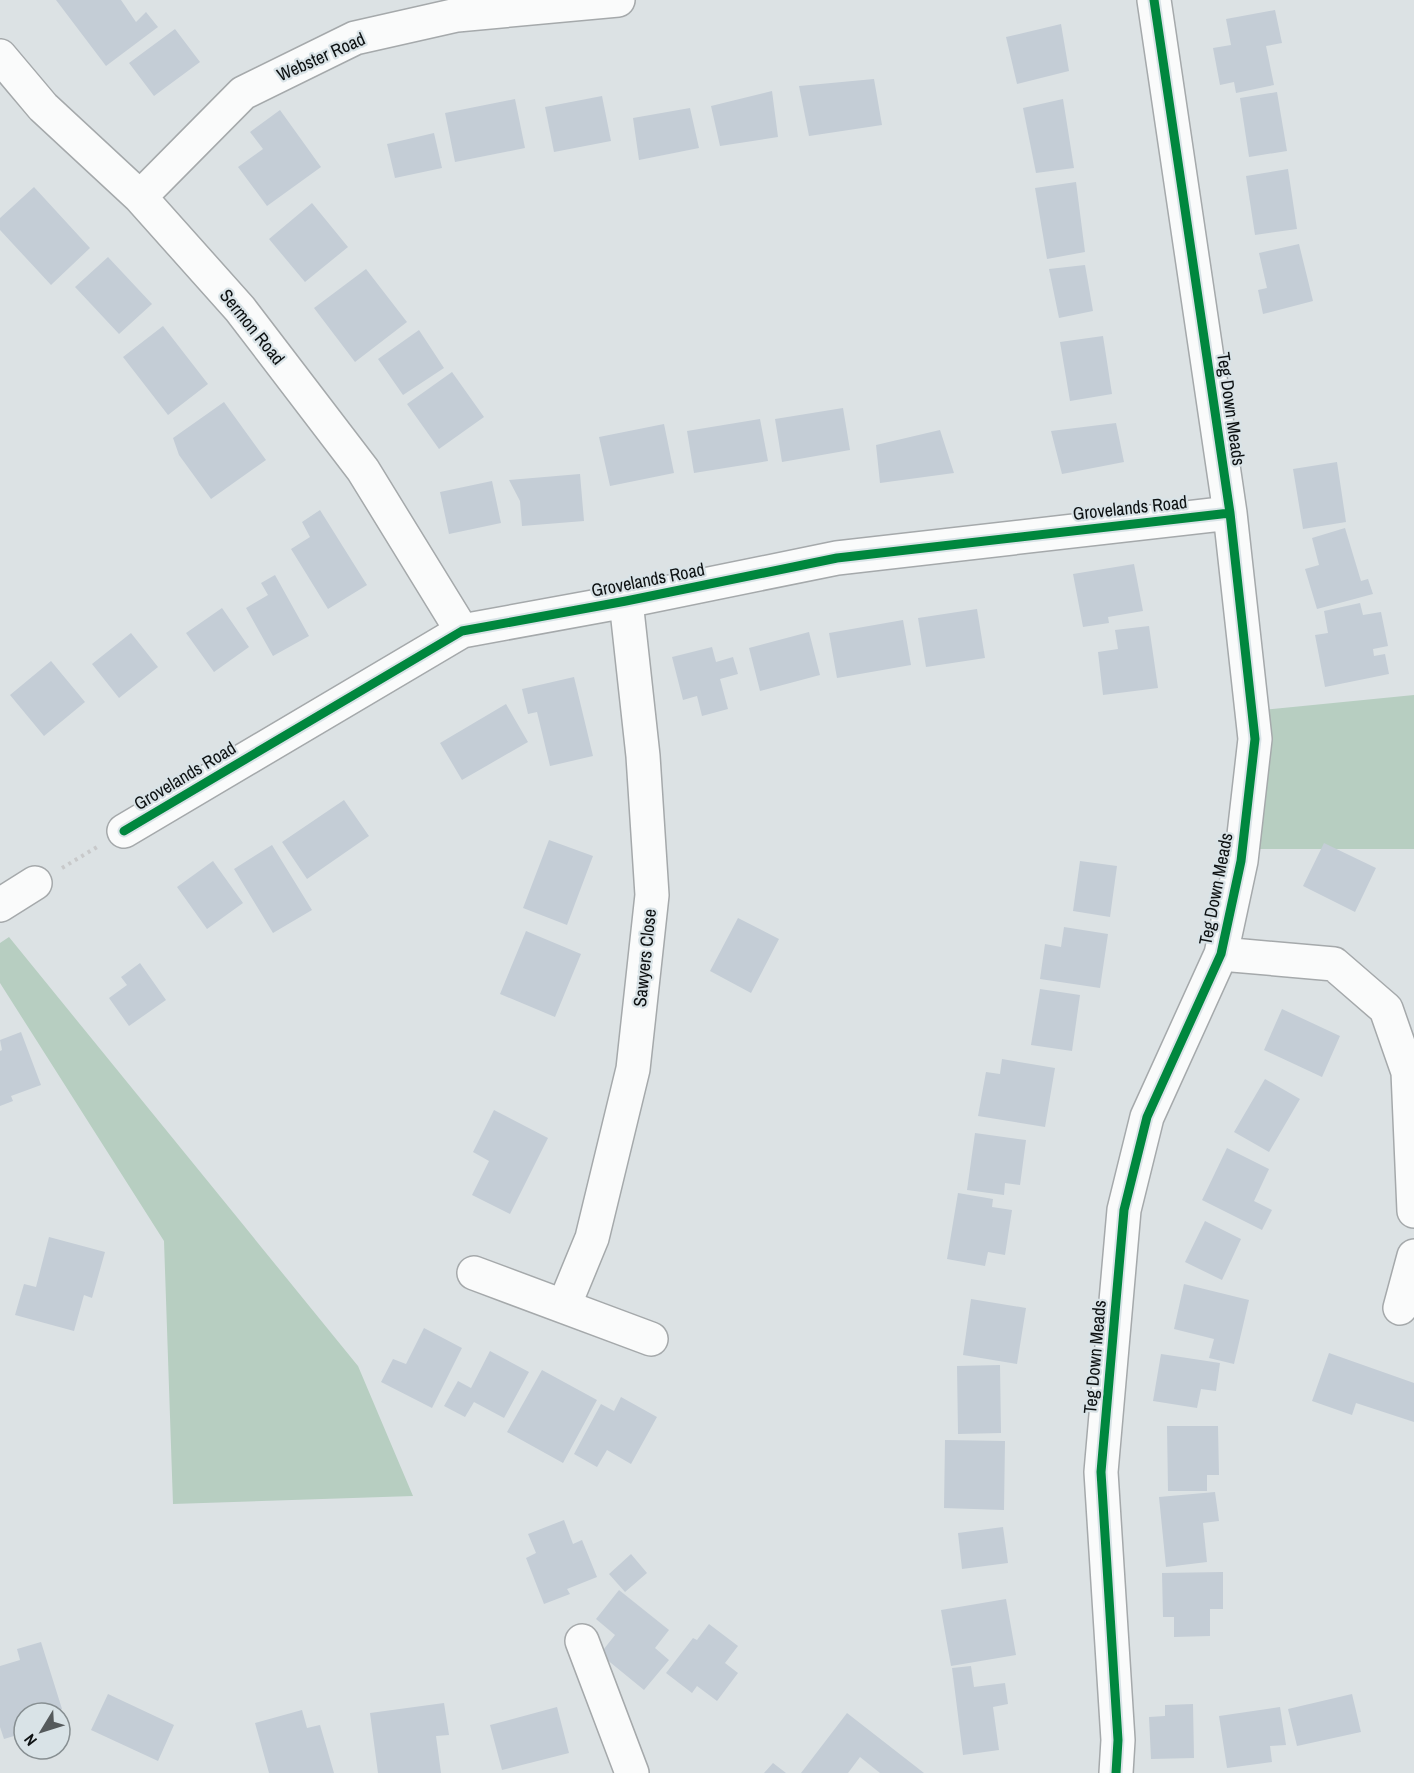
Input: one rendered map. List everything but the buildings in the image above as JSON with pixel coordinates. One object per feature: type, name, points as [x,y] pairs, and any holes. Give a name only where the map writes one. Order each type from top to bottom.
[{"type":"street","name":"Webster Road","points":[[140,197],[243,93],[354,38],[457,15],[618,0]]},
{"type":"street","name":"Teg Down Meads","points":[[1116,1773],[1118,1740],[1101,1472],[1124,1209],[1147,1117],[1221,954],[1241,861],[1255,739],[1230,513],[1154,0]]},
{"type":"street","name":"Sermon Road","points":[[0,56],[43,107],[140,197],[240,309],[363,470],[462,631]]},
{"type":"street","name":"Grovelands Road","points":[[124,831],[462,631],[626,602],[837,558],[1230,513]]},
{"type":"street","name":"Sawyers Close","points":[[564,1306],[592,1238],[633,1069],[652,895],[643,756],[626,602]]},
{"type":"street","points":[[0,905],[35,883]]},
{"type":"street","points":[[1221,954],[1334,964],[1386,1009],[1408,1072],[1414,1211]]},
{"type":"street","points":[[1396,1307],[1414,1256]]},
{"type":"street","points":[[474,1273],[651,1339]]},
{"type":"street","points":[[582,1641],[632,1773]]},
{"type":"path","points":[[35,883],[124,831]]},
{"type":"green space","points":[[1414,695],[1414,849],[1250,849],[1262,710]]},
{"type":"green space","points":[[9,937],[358,1366],[413,1496],[173,1504],[164,1241],[0,983],[0,943]]},
{"type":"cycle path","points":[[1116,1773],[1118,1740],[1101,1472],[1124,1210],[1147,1117],[1221,954],[1241,861],[1255,739],[1230,513],[1154,0]]},
{"type":"cycle path","points":[[124,831],[462,631],[626,601],[837,558],[1230,513]]}]
